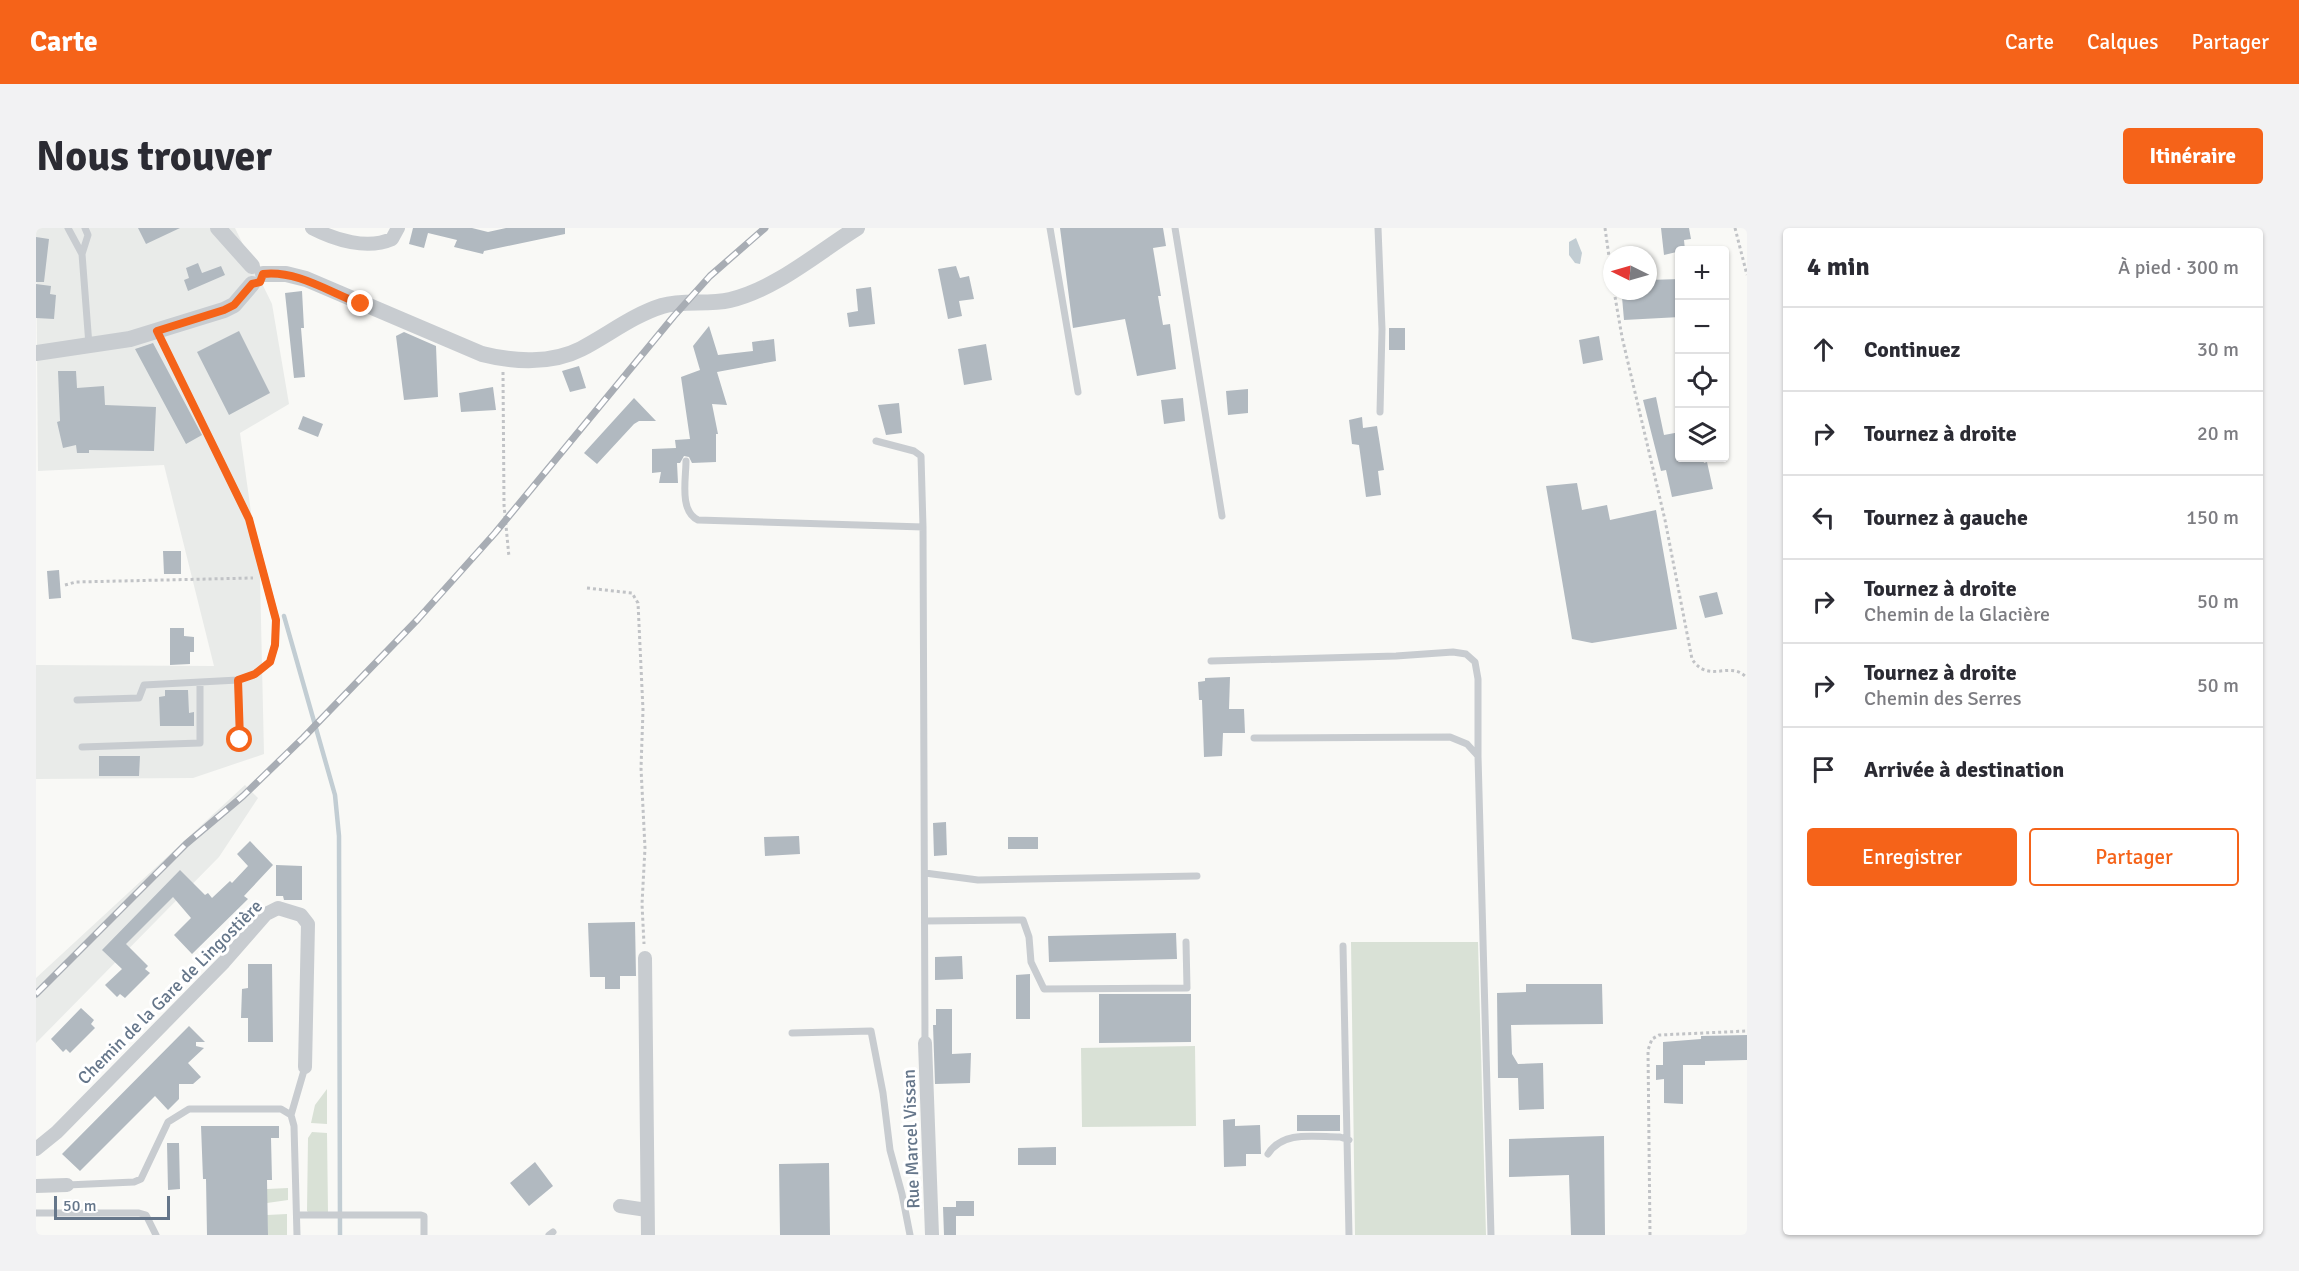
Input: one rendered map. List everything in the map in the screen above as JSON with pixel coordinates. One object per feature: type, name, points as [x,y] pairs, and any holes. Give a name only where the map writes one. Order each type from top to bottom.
[{"type":"street","points":[[218,228],[256,274]]},
{"type":"street","points":[[312,228],[344,241],[373,244],[392,239],[399,228]]},
{"type":"street","points":[[256,274],[286,274],[306,279],[468,348],[504,358],[535,360],[559,357],[580,350],[618,326],[661,307],[721,302],[758,291],[856,228]]},
{"type":"street","points":[[36,353],[90,346],[157,331],[224,310],[234,305],[256,274]]},
{"type":"street","name":"Chemin de la Gare de Lingostière","points":[[36,1149],[66,1123],[224,962],[266,915],[279,908],[291,910],[308,924],[305,1067]]},
{"type":"street","points":[[645,958],[648,1235]]},
{"type":"street","name":"Rue Marcel Vissan","points":[[925,1042],[932,1235]]},
{"type":"street","points":[[36,1186],[67,1185]]},
{"type":"street","points":[[620,1206],[647,1210]]},
{"type":"lane","points":[[68,228],[82,254]]},
{"type":"lane","points":[[85,228],[88,235],[82,254],[90,346]]},
{"type":"lane","points":[[1050,228],[1078,392]]},
{"type":"lane","points":[[1175,228],[1222,516]]},
{"type":"lane","points":[[1377,228],[1382,329],[1380,412]]},
{"type":"lane","points":[[77,700],[139,698],[144,686],[238,680],[255,674],[270,662],[275,645],[276,620],[249,519],[157,331]]},
{"type":"lane","points":[[876,441],[914,451],[921,456],[925,1042]]},
{"type":"lane","points":[[686,461],[686,509],[691,517],[698,520],[923,527]]},
{"type":"lane","points":[[1211,661],[1385,657],[1453,652],[1466,654],[1475,662],[1478,679],[1491,1235]]},
{"type":"lane","points":[[238,680],[240,740]]},
{"type":"lane","points":[[82,747],[200,743],[200,683]]},
{"type":"lane","points":[[1254,738],[1450,737],[1467,744],[1478,756]]},
{"type":"lane","points":[[925,873],[978,880],[1197,876]]},
{"type":"lane","points":[[925,921],[1023,920],[1029,937],[1031,962],[1044,989],[1187,988],[1186,942]]},
{"type":"lane","points":[[1343,946],[1349,1235]]},
{"type":"lane","points":[[792,1033],[871,1031],[883,1093],[890,1150],[910,1235]]},
{"type":"lane","points":[[297,1235],[294,1126],[291,1115],[305,1067]]},
{"type":"lane","points":[[67,1185],[134,1182],[141,1179],[168,1122],[189,1109],[268,1107],[281,1109],[291,1115]]},
{"type":"lane","points":[[1268,1154],[1274,1145],[1284,1138],[1340,1137],[1348,1140]]},
{"type":"lane","points":[[36,1213],[139,1213],[146,1215],[156,1235]]},
{"type":"lane","points":[[297,1215],[328,1217],[421,1215],[424,1216],[424,1235]]},
{"type":"path","points":[[1605,228],[1608,246]]},
{"type":"path","points":[[1734,228],[1747,275]]},
{"type":"path","points":[[1616,300],[1622,337],[1665,520],[1692,659],[1698,668],[1708,672],[1734,670],[1747,678]]},
{"type":"path","points":[[504,358],[504,505],[509,556]]},
{"type":"path","points":[[64,585],[76,582],[264,578]]},
{"type":"path","points":[[587,588],[632,593],[638,603],[643,710],[641,768],[645,848],[642,904],[645,958]]},
{"type":"path","points":[[1650,1235],[1648,1050],[1652,1039],[1659,1035],[1747,1031]]},
{"type":"shaded area","points":[[36,228],[235,228],[272,304],[289,404],[240,433],[260,577],[264,754],[193,778],[36,779],[36,665],[214,666],[164,465],[38,471]]},
{"type":"shaded area","points":[[1576,238],[1582,253],[1580,264],[1575,263],[1569,255],[1569,242]]},
{"type":"shaded area","points":[[245,785],[258,798],[219,857],[36,1043],[36,978]]},
{"type":"shaded area","points":[[1351,942],[1478,942],[1486,1235],[1355,1235]]},
{"type":"shaded area","points":[[1195,1046],[1196,1126],[1082,1127],[1081,1048]]},
{"type":"shaded area","points":[[327,1089],[327,1124],[311,1123],[315,1105]]},
{"type":"shaded area","points":[[312,1132],[327,1133],[328,1213],[309,1213],[307,1211],[308,1138]]},
{"type":"shaded area","points":[[288,1188],[288,1200],[267,1203],[267,1189]]},
{"type":"shaded area","points":[[287,1214],[287,1235],[268,1235],[267,1215]]},
{"type":"building","points":[[138,228],[180,228],[146,244]]},
{"type":"building","points":[[413,228],[472,228],[488,232],[506,228],[565,228],[565,234],[484,251],[483,254],[454,247],[457,240],[428,233],[424,248],[409,244]]},
{"type":"building","points":[[1060,228],[1163,228],[1166,246],[1153,248],[1163,325],[1170,324],[1176,369],[1137,376],[1125,319],[1073,328]]},
{"type":"building","points":[[1661,228],[1689,228],[1691,239],[1684,240],[1685,246],[1675,246],[1675,252],[1664,255]]},
{"type":"building","points":[[36,237],[49,239],[44,282],[36,282]]},
{"type":"building","points":[[198,263],[202,273],[221,266],[225,275],[188,291],[184,280],[189,278],[186,268]]},
{"type":"building","points":[[956,266],[960,278],[969,276],[974,299],[959,301],[962,316],[948,319],[938,269]]},
{"type":"building","points":[[1675,279],[1675,317],[1624,320],[1622,300],[1657,300],[1657,280]]},
{"type":"building","points":[[36,284],[51,286],[50,294],[56,295],[54,319],[36,318]]},
{"type":"building","points":[[871,287],[875,324],[849,327],[847,313],[858,311],[856,289]]},
{"type":"building","points":[[302,291],[304,328],[301,328],[305,377],[294,378],[285,293]]},
{"type":"building","points":[[709,326],[718,355],[753,351],[752,342],[774,339],[776,361],[717,372],[727,405],[712,404],[718,434],[716,434],[716,462],[692,463],[689,457],[684,456],[680,463],[677,463],[678,483],[659,483],[661,472],[652,473],[652,449],[676,448],[675,440],[690,439],[681,377],[700,370],[693,346]]},
{"type":"building","points":[[1389,328],[1405,328],[1405,350],[1389,350]]},
{"type":"building","points":[[239,331],[270,393],[229,415],[197,352]]},
{"type":"building","points":[[404,332],[436,346],[438,397],[404,400],[396,336]]},
{"type":"building","points":[[1599,336],[1603,360],[1583,364],[1579,340]]},
{"type":"building","points":[[153,343],[202,435],[186,444],[135,349]]},
{"type":"building","points":[[986,344],[992,380],[964,385],[958,349]]},
{"type":"building","points":[[579,366],[586,388],[570,392],[562,371]]},
{"type":"building","points":[[58,371],[76,371],[77,388],[104,386],[105,405],[156,407],[154,451],[89,450],[89,453],[77,453],[76,445],[63,448],[57,422],[60,421]]},
{"type":"building","points":[[493,387],[496,410],[461,412],[459,393]]},
{"type":"building","points":[[1248,389],[1248,413],[1228,415],[1226,391]]},
{"type":"building","points":[[1656,397],[1664,435],[1675,433],[1675,462],[1707,462],[1713,489],[1672,497],[1666,470],[1661,471],[1643,400]]},
{"type":"building","points":[[634,398],[656,421],[639,421],[634,424],[597,464],[584,453]]},
{"type":"building","points":[[1183,398],[1185,421],[1164,424],[1161,400]]},
{"type":"building","points":[[899,403],[902,433],[886,435],[878,405]]},
{"type":"building","points":[[303,416],[323,424],[318,437],[298,429]]},
{"type":"building","points":[[1362,417],[1363,428],[1377,426],[1384,470],[1378,471],[1381,495],[1366,497],[1359,445],[1352,444],[1349,420]]},
{"type":"building","points":[[1577,483],[1582,510],[1607,505],[1610,520],[1656,510],[1677,629],[1592,643],[1572,639],[1546,486]]},
{"type":"building","points":[[163,551],[181,551],[181,574],[164,574]]},
{"type":"building","points":[[59,570],[61,598],[49,599],[47,571]]},
{"type":"building","points":[[1717,592],[1723,614],[1705,618],[1699,596]]},
{"type":"building","points":[[170,628],[184,628],[184,636],[194,637],[194,652],[190,652],[190,664],[170,665]]},
{"type":"building","points":[[1230,677],[1229,709],[1244,709],[1245,733],[1223,733],[1222,756],[1204,757],[1202,700],[1199,700],[1198,682],[1205,681],[1205,678]]},
{"type":"building","points":[[165,690],[188,690],[189,713],[194,712],[194,726],[160,726],[159,697],[165,696]]},
{"type":"building","points":[[99,756],[140,756],[139,776],[99,776]]},
{"type":"building","points":[[946,822],[947,855],[934,856],[933,823]]},
{"type":"building","points":[[799,836],[800,854],[765,856],[764,837]]},
{"type":"building","points":[[1008,837],[1038,837],[1038,849],[1008,849]]},
{"type":"building","points":[[250,841],[273,865],[244,896],[248,899],[192,954],[174,935],[191,918],[173,897],[126,944],[148,966],[145,969],[150,973],[125,998],[120,994],[117,997],[105,985],[122,969],[102,950],[180,870],[205,895],[208,893],[212,898],[230,881],[232,883],[248,866],[237,854]]},
{"type":"building","points":[[276,865],[302,866],[302,900],[284,900],[283,896],[276,896]]},
{"type":"building","points":[[635,922],[636,976],[620,976],[620,989],[605,989],[605,977],[590,977],[588,923]]},
{"type":"building","points":[[1176,933],[1177,959],[1049,962],[1048,936]]},
{"type":"building","points":[[962,956],[963,979],[935,980],[935,957]]},
{"type":"building","points":[[248,964],[272,964],[273,1042],[248,1042],[248,1018],[241,1018],[242,989],[248,988]]},
{"type":"building","points":[[1030,974],[1030,1019],[1016,1019],[1016,975]]},
{"type":"building","points":[[1526,984],[1602,984],[1603,1024],[1511,1025],[1512,1054],[1518,1064],[1543,1063],[1544,1109],[1519,1110],[1518,1078],[1498,1078],[1497,993],[1526,992]]},
{"type":"building","points":[[1099,994],[1191,994],[1191,1042],[1099,1043]]},
{"type":"building","points":[[81,1008],[94,1020],[91,1024],[95,1028],[70,1053],[66,1049],[63,1052],[51,1039]]},
{"type":"building","points":[[936,1009],[952,1009],[952,1054],[971,1053],[970,1083],[935,1084],[933,1025],[936,1025]]},
{"type":"building","points":[[189,1026],[205,1042],[196,1042],[196,1046],[204,1048],[188,1063],[201,1077],[193,1084],[179,1084],[179,1099],[168,1110],[155,1096],[80,1171],[62,1154]]},
{"type":"building","points":[[1747,1035],[1747,1060],[1705,1061],[1705,1065],[1683,1065],[1683,1104],[1664,1103],[1664,1079],[1656,1080],[1656,1065],[1663,1065],[1663,1042],[1701,1039],[1701,1036]]},
{"type":"building","points":[[1297,1115],[1340,1115],[1340,1131],[1297,1131]]},
{"type":"building","points":[[1235,1119],[1235,1126],[1260,1125],[1261,1154],[1246,1154],[1246,1166],[1224,1167],[1223,1120]]},
{"type":"building","points":[[201,1126],[279,1126],[279,1138],[271,1138],[272,1180],[267,1180],[268,1235],[207,1235],[206,1179],[203,1179]]},
{"type":"building","points":[[1604,1136],[1605,1235],[1571,1235],[1569,1175],[1509,1177],[1509,1139]]},
{"type":"building","points":[[167,1143],[179,1143],[180,1189],[168,1190]]},
{"type":"building","points":[[1056,1147],[1056,1165],[1018,1165],[1018,1148]]},
{"type":"building","points":[[535,1162],[553,1186],[529,1206],[510,1183]]},
{"type":"building","points":[[829,1163],[830,1235],[780,1235],[779,1164]]},
{"type":"building","points":[[956,1201],[974,1201],[974,1216],[956,1216],[956,1235],[944,1235],[943,1207],[956,1207]]},
{"type":"waterway","points":[[284,616],[335,795],[339,836],[340,1235]]},
{"type":"railway","points":[[36,994],[186,844],[243,796],[303,738],[418,619],[495,533],[674,316],[710,276],[765,228]]},
{"type":"route","points":[[240,740],[238,680],[255,674],[270,662],[275,645],[276,620],[249,519],[157,331],[234,305],[252,284],[260,282],[263,274],[286,274],[306,279],[361,304]]}]
